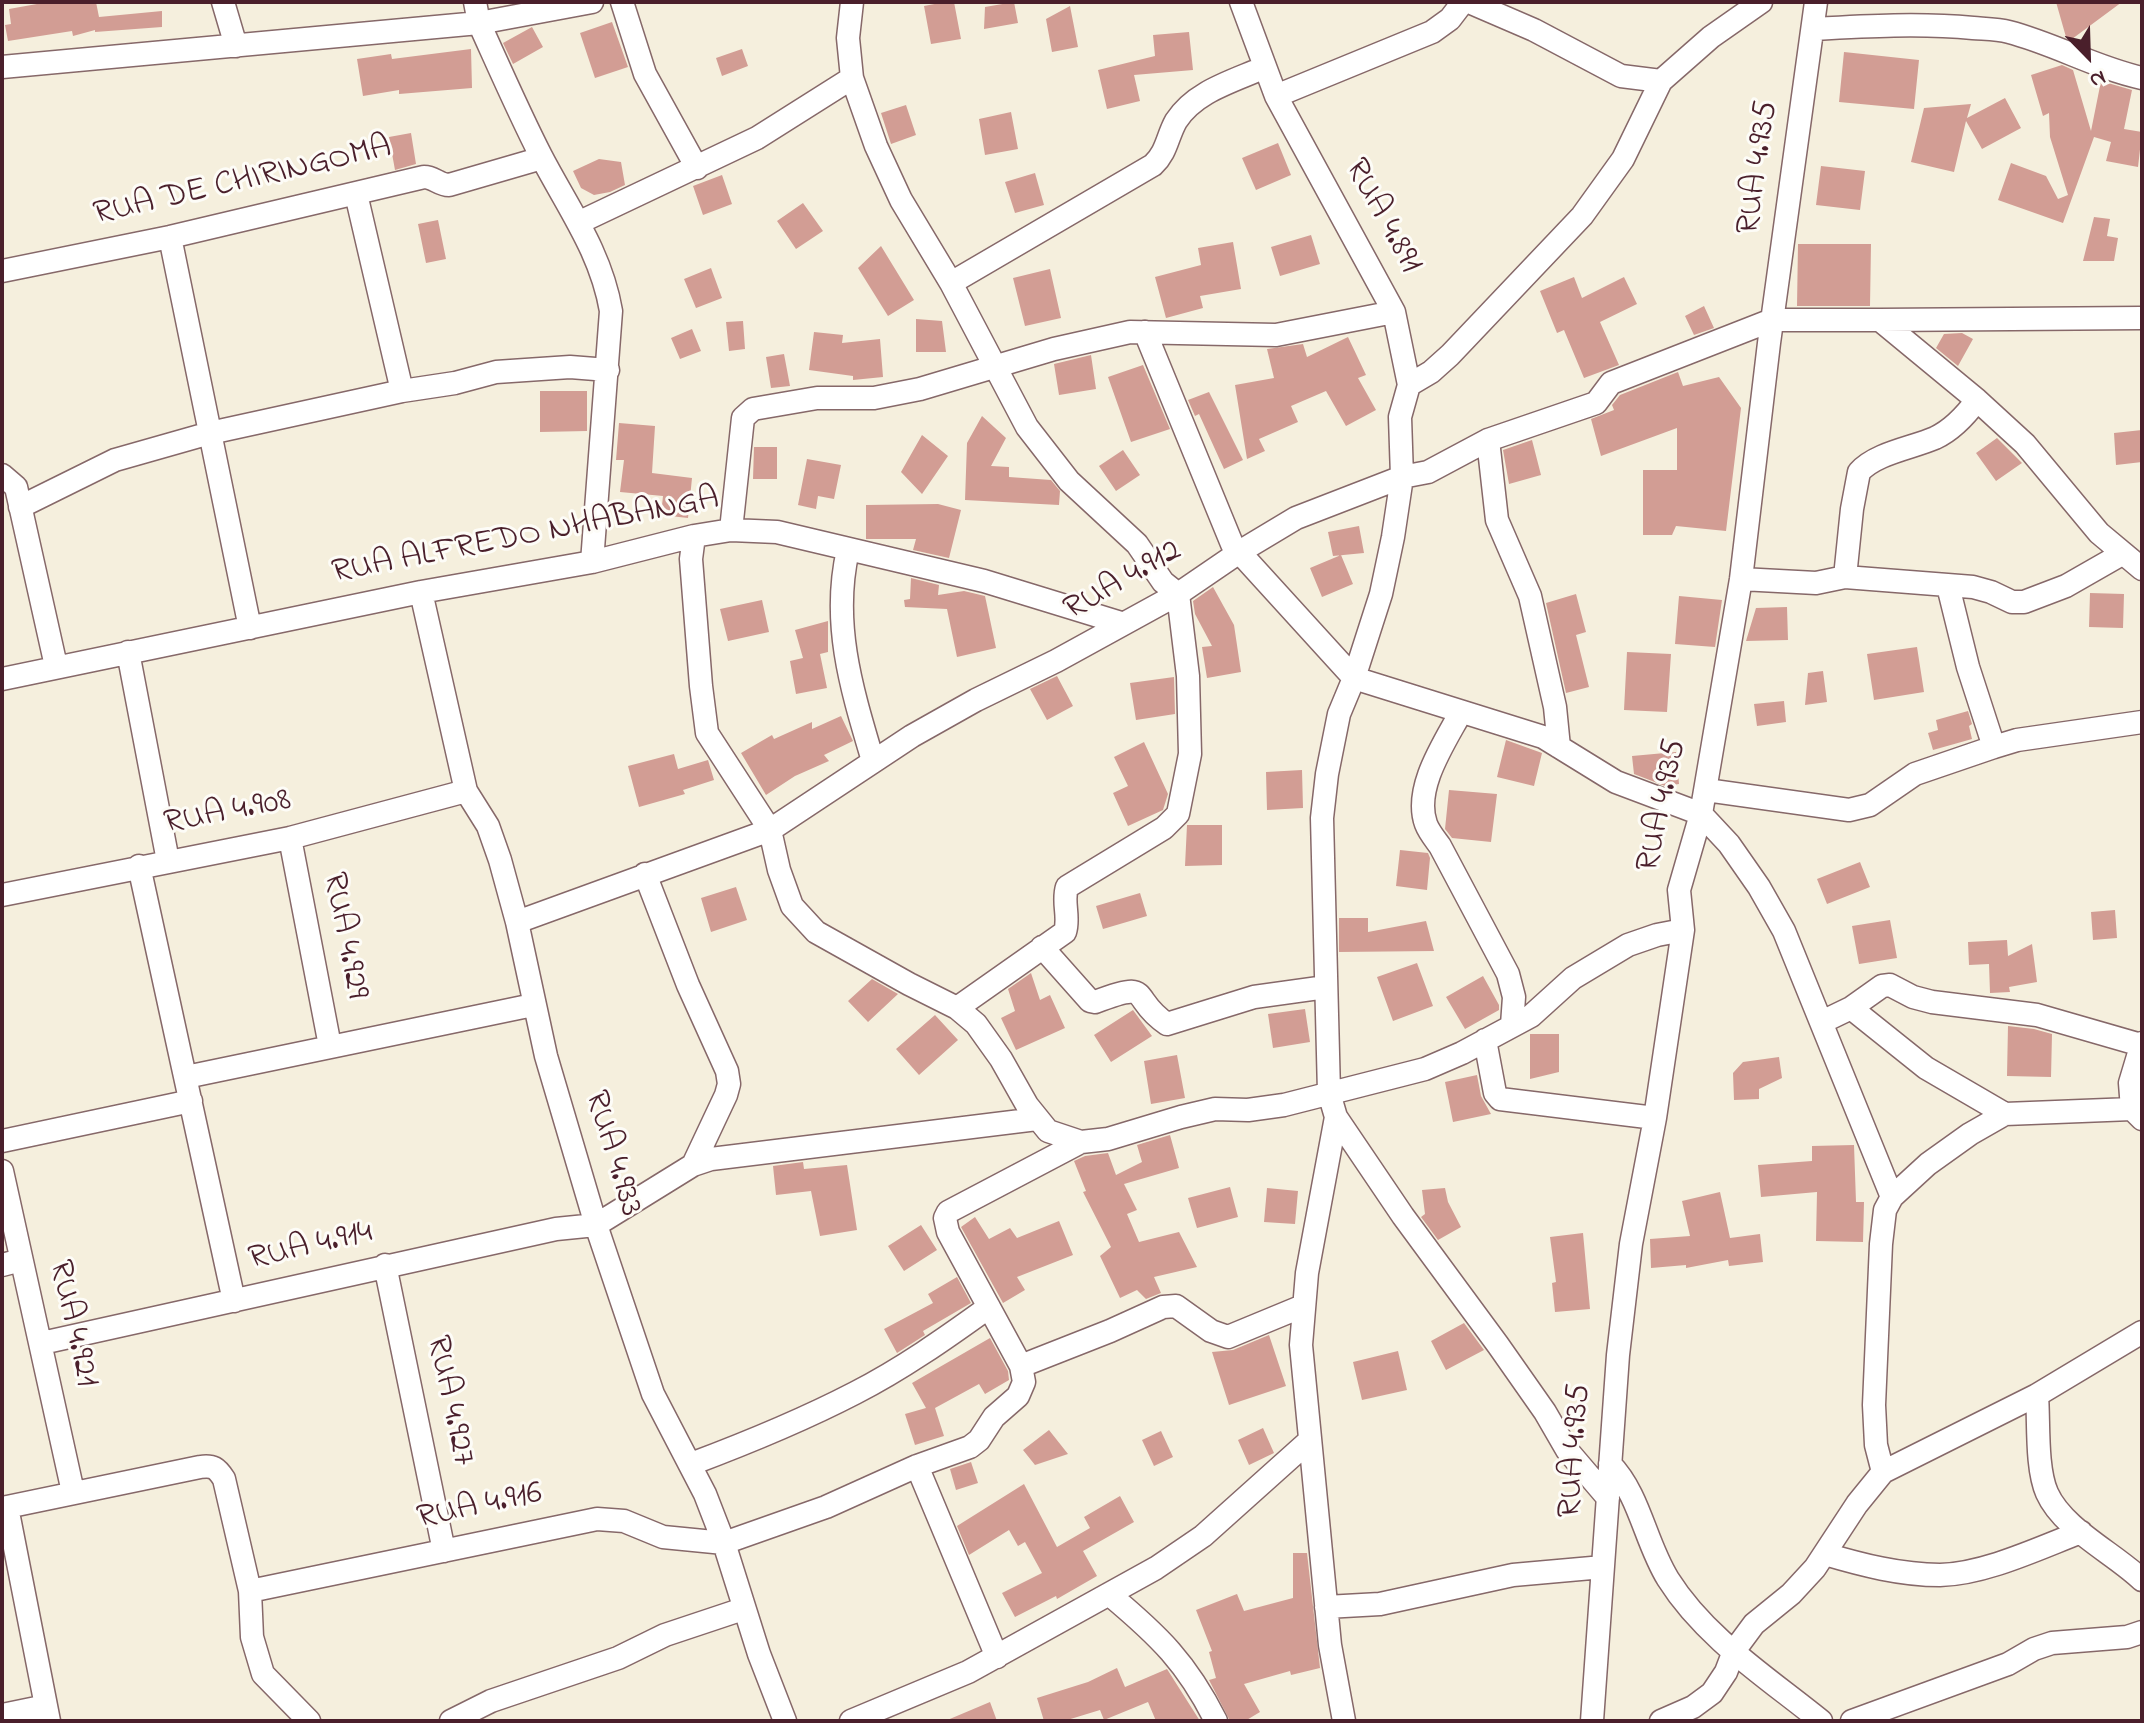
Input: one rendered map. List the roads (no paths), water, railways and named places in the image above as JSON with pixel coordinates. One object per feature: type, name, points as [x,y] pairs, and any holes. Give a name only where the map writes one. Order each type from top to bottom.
[{"type":"street","points":[[223,2],[236,46]]},
{"type":"street","points":[[2,67],[236,46],[477,12],[592,2]]},
{"type":"street","points":[[622,2],[645,74],[697,168]]},
{"type":"street","points":[[852,2],[848,38],[852,78],[876,146],[901,200],[951,283],[1027,427],[1069,481],[1137,544],[1163,582],[1178,594],[1188,676],[1190,754],[1178,814],[1164,828],[1067,887],[1064,895],[1068,923],[1065,932],[957,1008]]},
{"type":"street","name":"RUA 4.891","points":[[1241,2],[1276,96],[1394,312],[1409,385],[1400,417],[1402,477],[1381,594],[1339,714],[1322,818],[1329,1093],[1336,1117]]},
{"type":"street","points":[[1276,96],[1432,32],[1466,2],[1534,30],[1621,76],[1661,81]]},
{"type":"street","points":[[1409,385],[1431,372],[1450,355],[1582,216],[1623,159],[1661,81],[1711,37],[1761,2]]},
{"type":"street","name":"RUA 4.935","points":[[1592,1721],[1610,1464],[1631,1244],[1655,1118],[1683,930],[1679,890],[1706,790],[1741,579],[1772,320],[1816,2]]},
{"type":"street","points":[[477,12],[542,158],[580,222],[607,286],[611,311],[608,370],[592,562]]},
{"type":"street","points":[[1813,29],[1890,25],[2006,31],[2053,45],[2097,66],[2142,78]]},
{"type":"street","points":[[951,283],[1153,165],[1163,155],[1175,123],[1200,96],[1265,67]]},
{"type":"street","points":[[580,222],[757,138],[852,78]]},
{"type":"street","name":"RUA DE CHIRINGOMA","points":[[2,271],[170,237],[424,177],[449,185],[542,158]]},
{"type":"street","points":[[356,194],[402,391]]},
{"type":"street","points":[[170,237],[250,628]]},
{"type":"street","points":[[731,530],[743,418],[753,409],[817,398],[874,398],[920,389],[1054,349],[1130,332],[1276,335],[1394,312]]},
{"type":"street","points":[[1772,320],[2142,318]]},
{"type":"street","name":"RUA 4.912","points":[[517,922],[770,830],[873,761],[963,707],[1056,661],[1178,594],[1296,518],[1402,477],[1428,472],[1488,440],[1596,403],[1611,383],[1772,320]]},
{"type":"street","points":[[1880,320],[2025,444],[2099,533],[2142,569]]},
{"type":"street","points":[[1145,332],[1232,544],[1354,678],[1543,737],[1616,782],[1701,814],[1729,844],[1784,931],[1892,1197]]},
{"type":"street","points":[[20,507],[115,460],[210,433],[402,391],[526,369],[570,367],[608,370]]},
{"type":"street","points":[[1845,577],[1859,472],[1876,461],[1938,436],[1967,414],[1977,400]]},
{"type":"street","points":[[1488,440],[1497,520],[1530,596],[1555,707],[1559,747]]},
{"type":"street","points":[[4,475],[16,487],[56,666]]},
{"type":"street","name":"RUA ALFREDO NHABANGA","points":[[2,679],[421,592],[592,562],[694,536],[731,530],[777,532],[984,581],[1121,623]]},
{"type":"street","points":[[694,536],[691,559],[707,733],[718,753],[745,787],[770,830],[779,870],[792,906],[816,932],[957,1008],[976,1024],[1037,1119],[1048,1131],[1081,1142]]},
{"type":"street","points":[[848,550],[842,578],[846,659],[873,761]]},
{"type":"street","points":[[1741,579],[1816,583],[1845,577],[1973,587],[2012,602],[2024,602],[2066,586],[2122,554]]},
{"type":"street","points":[[1948,586],[1968,667],[1994,747]]},
{"type":"street","name":"RUA 4.933","points":[[421,592],[466,791],[488,826],[517,922],[533,1005],[596,1225],[653,1394],[691,1464],[724,1543],[743,1609],[785,1721]]},
{"type":"street","points":[[128,652],[168,861]]},
{"type":"street","points":[[1461,712],[1428,773],[1423,813],[1427,827],[1508,974],[1514,997],[1512,1025]]},
{"type":"street","points":[[1706,790],[1849,810],[1870,805],[1915,774],[2017,740],[2142,722]]},
{"type":"street","name":"RUA 4.908","points":[[2,895],[290,838],[466,791]]},
{"type":"street","name":"RUA 4.929","points":[[290,838],[330,1046]]},
{"type":"street","points":[[139,866],[234,1301]]},
{"type":"street","points":[[645,874],[688,985],[727,1071],[729,1084],[726,1095],[693,1165]]},
{"type":"street","points":[[724,1543],[826,1507],[917,1466],[970,1447],[979,1440],[994,1417],[1018,1396],[1024,1382],[1021,1366],[945,1225],[948,1212],[1081,1142],[1108,1139],[1215,1109],[1248,1110],[1284,1105],[1425,1069],[1531,1016],[1573,978],[1602,959],[1628,945],[1683,930]]},
{"type":"street","points":[[1042,947],[1090,1001],[1129,990],[1138,992],[1167,1024],[1254,997],[1326,987]]},
{"type":"street","points":[[1822,1022],[1851,1008],[1882,986],[1890,985],[1913,997],[1932,1002],[2037,1015],[2142,1044],[2130,1083],[2137,1114],[2005,1114],[1928,1164],[1892,1197],[1885,1210],[1881,1244],[1874,1405],[1876,1445],[1883,1472]]},
{"type":"street","points":[[186,1077],[533,1005]]},
{"type":"street","points":[[1851,1008],[1926,1068],[2005,1114]]},
{"type":"street","points":[[1485,1040],[1495,1093],[1500,1099],[1655,1118]]},
{"type":"street","points":[[2,1141],[191,1101]]},
{"type":"street","points":[[1336,1117],[1303,1306],[1301,1345],[1330,1645],[1344,1721]]},
{"type":"street","points":[[1336,1117],[1403,1216],[1537,1401],[1567,1450],[1608,1498]]},
{"type":"street","points":[[596,1225],[693,1165],[711,1159],[1037,1119]]},
{"type":"street","name":"RUA 4.921","points":[[2,1171],[12,1262],[42,1343],[73,1492]]},
{"type":"street","name":"RUA 4.914","points":[[42,1343],[385,1265],[556,1229],[596,1225]]},
{"type":"street","name":"RUA 4.927","points":[[385,1265],[444,1551]]},
{"type":"street","points":[[1021,1366],[1163,1307],[1176,1306],[1211,1331],[1228,1337],[1303,1306]]},
{"type":"street","points":[[691,1464],[775,1432],[857,1392],[944,1340],[989,1307]]},
{"type":"street","points":[[1661,1721],[1693,1707],[1712,1693],[1734,1651],[1754,1624],[1791,1594],[1825,1554],[1857,1504],[1883,1472],[2037,1395],[2142,1332]]},
{"type":"street","points":[[2037,1395],[2046,1493],[2055,1507],[2081,1532],[2142,1580]]},
{"type":"street","points":[[851,1721],[968,1672],[1110,1595],[1203,1536],[1309,1441]]},
{"type":"street","points":[[1610,1464],[1631,1493],[1641,1524],[1665,1575],[1678,1594],[1734,1651],[1821,1721]]},
{"type":"street","points":[[2,1715],[48,1714],[4,1508],[210,1466],[218,1469],[224,1479],[250,1591],[252,1637],[263,1674],[309,1721]]},
{"type":"street","points":[[917,1466],[997,1657]]},
{"type":"street","name":"RUA 4.916","points":[[250,1591],[597,1519],[624,1521],[663,1537],[724,1543]]},
{"type":"street","points":[[1825,1554],[1859,1564],[1941,1575],[2008,1559],[2081,1532]]},
{"type":"street","points":[[1326,1607],[1380,1604],[1513,1575],[1603,1567]]},
{"type":"street","points":[[1110,1595],[1174,1652],[1216,1721]]},
{"type":"street","points":[[451,1721],[491,1701],[618,1658],[665,1635],[743,1609]]},
{"type":"street","points":[[1852,1721],[2008,1664],[2052,1643],[2127,1637],[2142,1632]]}]
